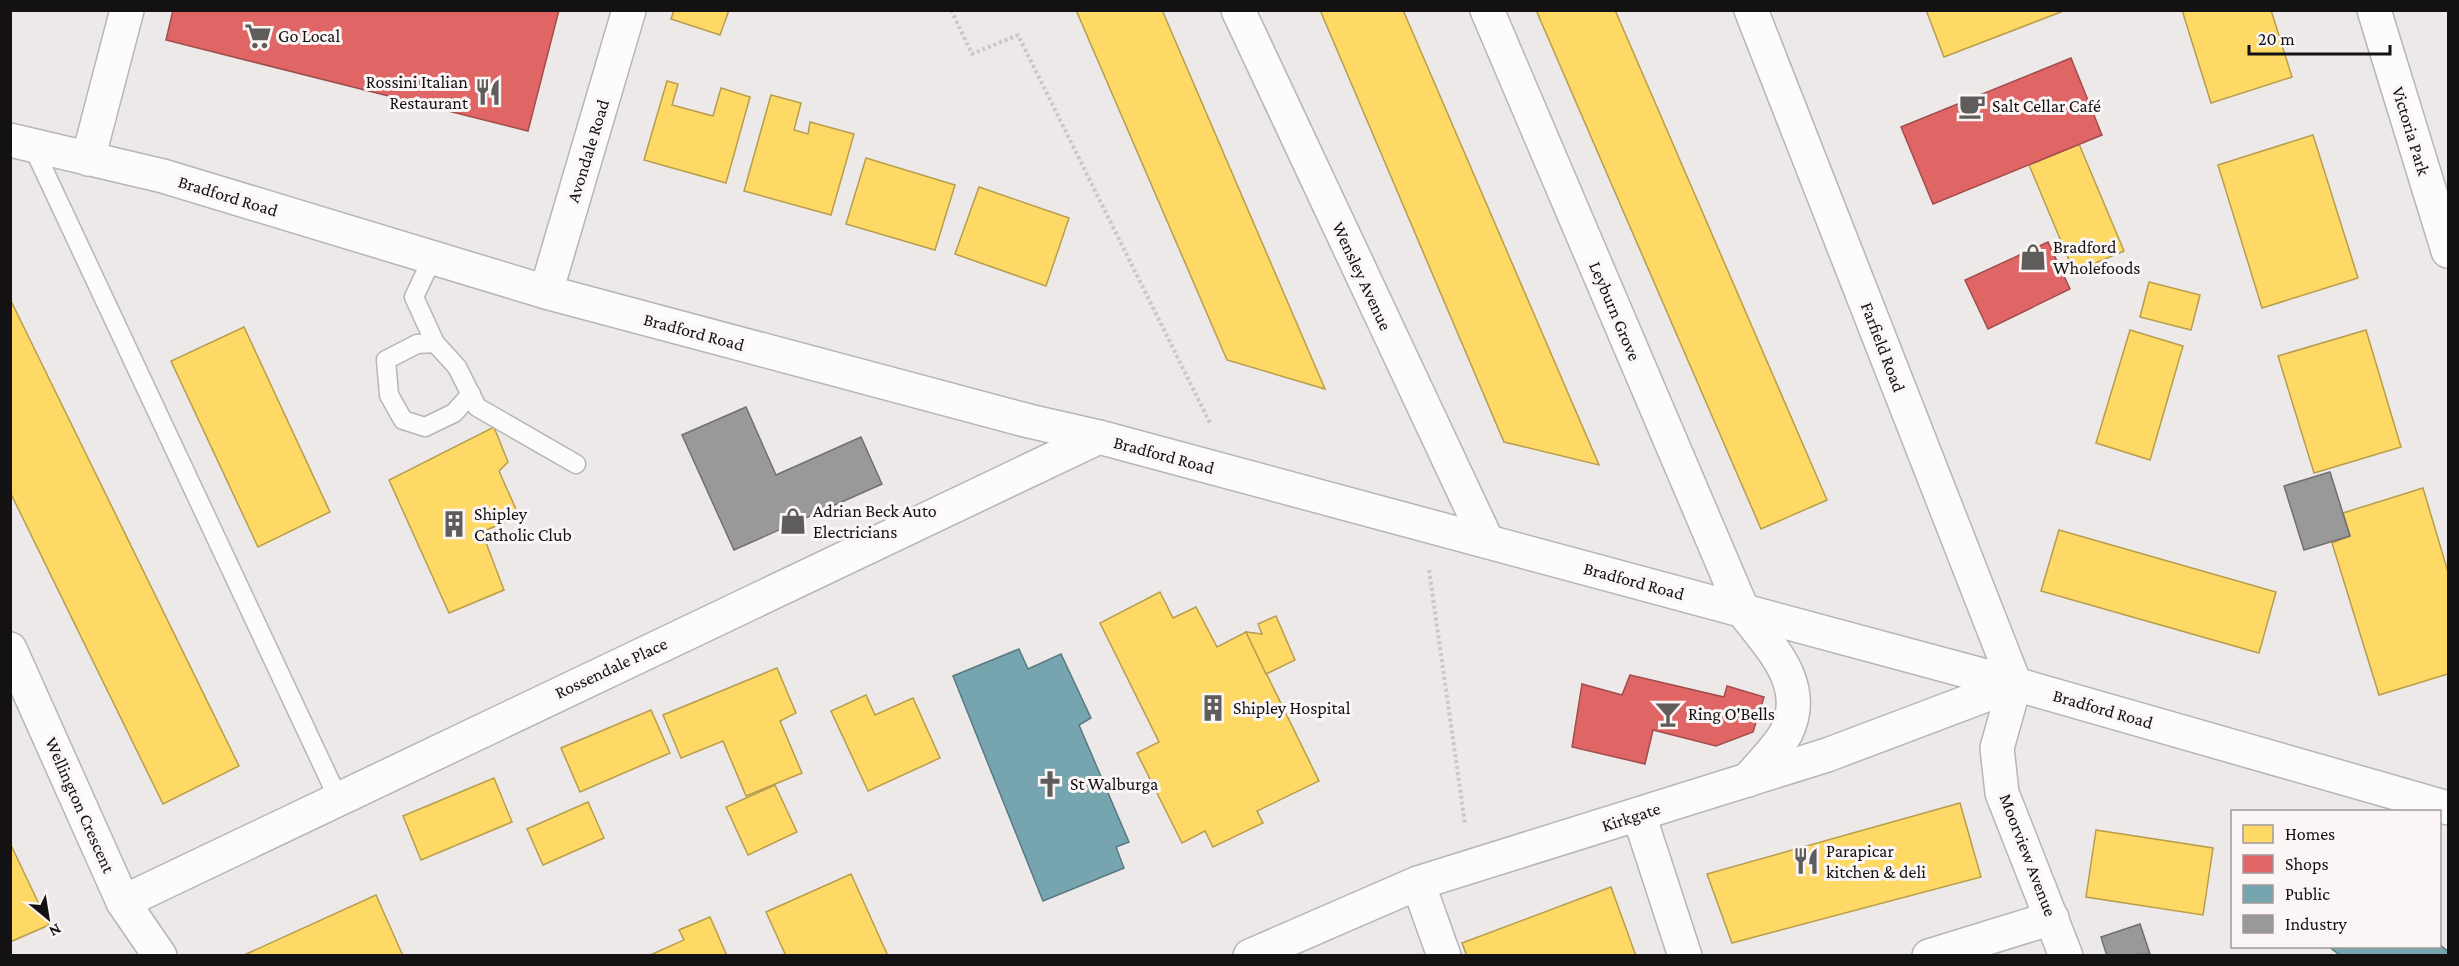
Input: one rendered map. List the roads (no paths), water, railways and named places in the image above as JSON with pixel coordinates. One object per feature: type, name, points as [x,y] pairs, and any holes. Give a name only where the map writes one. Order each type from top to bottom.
[{"type":"main road","points":[[88,159],[127,10]]},
{"type":"main road","name":"Avondale Road","points":[[546,292],[629,10]]},
{"type":"main road","name":"Wensley Avenue","points":[[1238,10],[1486,541]]},
{"type":"main road","name":"Leyburn Grove","points":[[1487,10],[1743,611],[1785,667],[1795,700],[1786,733],[1748,780]]},
{"type":"main road","name":"Farfield Road","points":[[1751,10],[2015,684]]},
{"type":"main road","name":"Victoria Park","points":[[2374,10],[2448,251]]},
{"type":"main road","name":"Bradford Road","points":[[21,143],[163,176],[546,292],[1017,418],[1099,437],[2015,684],[2448,808]]},
{"type":"main road","name":"Rossendale Place","points":[[123,902],[1099,437]]},
{"type":"main road","name":"Wellington Crescent","points":[[10,649],[123,902],[160,956]]},
{"type":"main road","name":"Kirkgate","points":[[1250,956],[1418,883],[1827,755],[2015,684]]},
{"type":"main road","name":"Moorview Avenue","points":[[2015,684],[1997,748],[2002,793],[2066,956]]},
{"type":"main road","points":[[1639,815],[1685,956]]},
{"type":"main road","points":[[1418,883],[1444,956]]},
{"type":"main road","points":[[1929,956],[2052,918]]},
{"type":"lane","points":[[21,143],[338,798]]},
{"type":"lane","points":[[433,257],[414,297],[435,343],[457,367],[477,407],[576,464]]},
{"type":"lane","points":[[435,343],[417,344],[386,360],[389,395],[403,420],[425,427],[454,413],[471,394]]},
{"type":"place","name":"Go Local","points":[[258,36]]},
{"type":"place","name":"Rossini Italian Restaurant","points":[[488,92]]},
{"type":"place","name":"Salt Cellar Café","points":[[1972,106]]},
{"type":"place","name":"Bradford Wholefoods","points":[[2033,257]]},
{"type":"place","name":"Adrian Beck Auto Electricians","points":[[793,521]]},
{"type":"place","name":"Shipley Catholic Club","points":[[454,524]]},
{"type":"place","name":"Shipley Hospital","points":[[1213,708]]},
{"type":"place","name":"Ring O'Bells","points":[[1668,714]]},
{"type":"place","name":"St Walburga","points":[[1050,784]]},
{"type":"place","name":"Parapicar kitchen & deli","points":[[1806,861]]}]
